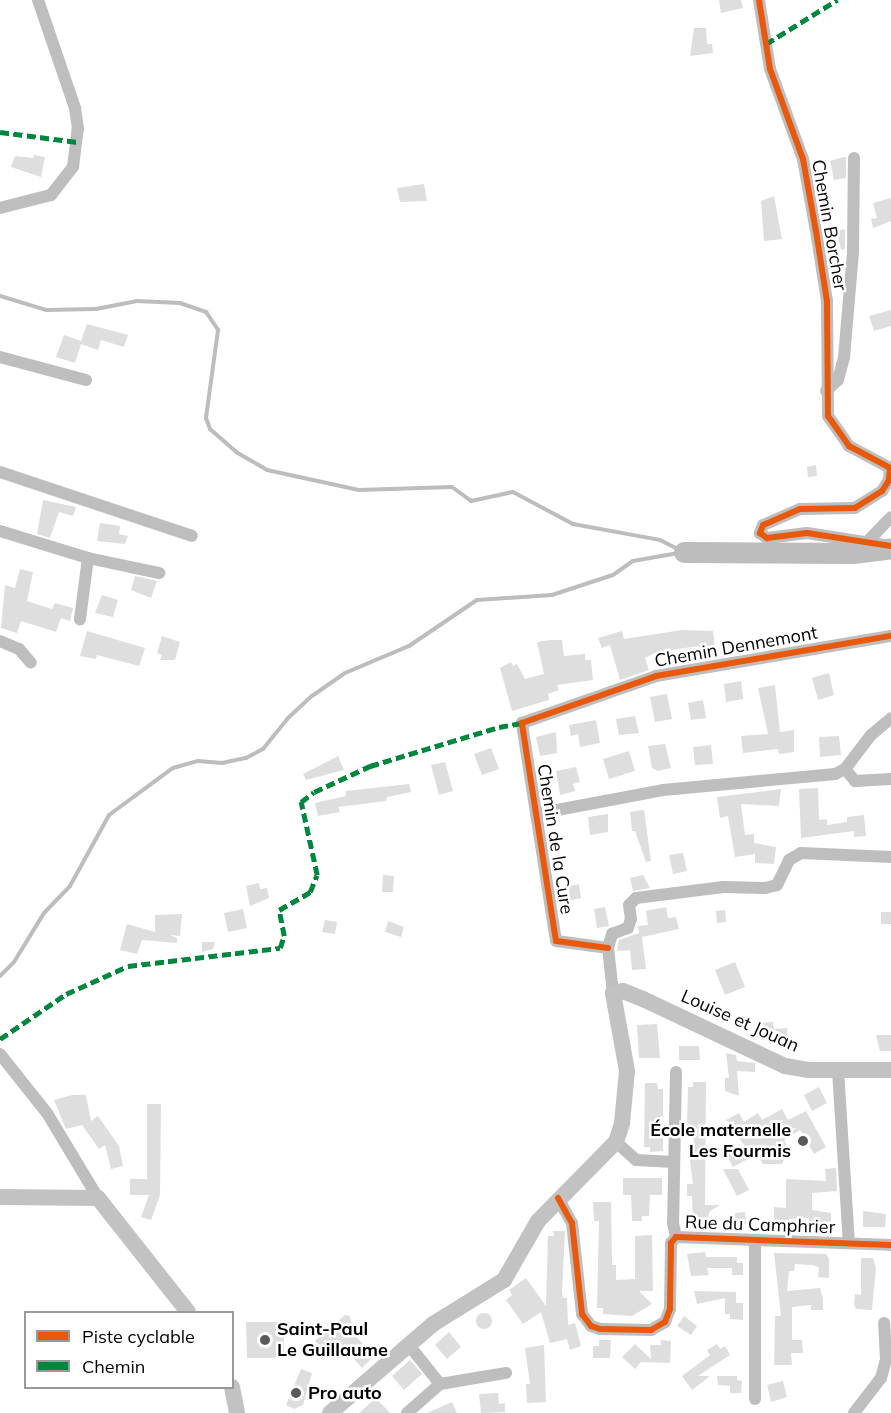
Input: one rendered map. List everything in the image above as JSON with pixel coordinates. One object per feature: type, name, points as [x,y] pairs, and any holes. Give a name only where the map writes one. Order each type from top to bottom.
[{"type":"main road","name":"Louise et Jouan","points":[[613,993],[623,991],[785,1066],[838,1070],[891,1070]]},
{"type":"main road","points":[[330,1413],[408,1344],[449,1313],[504,1280],[534,1228],[558,1198],[616,1142],[622,1123],[627,1071],[613,993]]},
{"type":"main road","points":[[0,1197],[98,1198],[187,1311]]},
{"type":"main road","points":[[232,1389],[237,1413]]},
{"type":"street","points":[[0,208],[51,195],[73,167],[78,129],[75,108],[38,0]]},
{"type":"street","name":"Chemin Borcher","points":[[759,0],[770,69],[805,169],[827,301],[828,416],[849,446],[890,468],[889,480],[877,495],[855,508],[800,508],[763,525],[760,533],[767,538],[807,533],[887,545]]},
{"type":"street","points":[[826,391],[838,380],[844,357],[853,251],[854,158]]},
{"type":"street","points":[[0,357],[86,380]]},
{"type":"street","points":[[0,472],[192,536]]},
{"type":"street","points":[[868,541],[891,517]]},
{"type":"street","points":[[0,531],[88,558],[159,573]]},
{"type":"street","points":[[80,619],[88,558]]},
{"type":"street","name":"Chemin Dennemont","points":[[522,723],[656,676],[891,636]]},
{"type":"street","points":[[0,641],[19,649],[31,663]]},
{"type":"street","points":[[536,814],[663,790],[835,774],[845,770],[871,735],[891,718]]},
{"type":"street","name":"Chemin de la Cure","points":[[522,723],[556,941],[608,948]]},
{"type":"street","points":[[845,770],[855,781],[891,779]]},
{"type":"street","points":[[613,993],[608,948],[612,934],[628,928],[631,919],[629,905],[636,898],[723,887],[765,888],[777,885],[789,861],[801,853],[891,857]]},
{"type":"street","points":[[0,1054],[47,1113],[98,1198]]},
{"type":"street","points":[[838,1070],[849,1243]]},
{"type":"street","points":[[676,1072],[674,1162],[676,1237]]},
{"type":"street","points":[[616,1142],[636,1160],[674,1162]]},
{"type":"street","name":"Rue du Camphrier","points":[[558,1198],[570,1214],[580,1308],[591,1326],[651,1330],[665,1322],[669,1309],[671,1243],[676,1237],[891,1245]]},
{"type":"street","points":[[754,1399],[755,1240]]},
{"type":"street","points":[[854,1413],[881,1378],[886,1359],[884,1323]]},
{"type":"street","points":[[408,1344],[440,1384]]},
{"type":"street","points":[[407,1413],[440,1384],[506,1373]]},
{"type":"building","points":[[719,0],[741,0],[743,8],[721,13]]},
{"type":"building","points":[[694,28],[706,28],[707,44],[712,44],[713,53],[690,56]]},
{"type":"building","points":[[34,155],[45,157],[41,177],[11,167],[15,156],[33,158]]},
{"type":"building","points":[[846,157],[846,178],[834,180],[830,161]]},
{"type":"building","points":[[424,184],[427,201],[400,202],[397,188]]},
{"type":"building","points":[[774,196],[782,239],[764,241],[761,201]]},
{"type":"building","points":[[891,198],[891,221],[873,228],[871,219],[877,218],[873,203]]},
{"type":"building","points":[[845,229],[845,249],[841,250],[837,231]]},
{"type":"building","points":[[891,310],[891,326],[874,331],[869,316]]},
{"type":"building","points":[[87,324],[128,335],[124,347],[101,340],[98,350],[81,344],[75,363],[56,357],[64,335],[81,341]]},
{"type":"building","points":[[816,465],[817,476],[808,477],[807,467]]},
{"type":"building","points":[[43,500],[76,507],[73,516],[59,512],[50,538],[37,534]]},
{"type":"building","points":[[100,523],[120,526],[119,534],[128,536],[125,544],[97,541]]},
{"type":"building","points":[[20,569],[33,572],[27,601],[52,609],[55,603],[73,608],[70,621],[61,618],[56,632],[21,621],[17,633],[1,628],[5,585],[15,588]]},
{"type":"building","points":[[135,576],[157,581],[151,598],[131,590]]},
{"type":"building","points":[[102,595],[118,600],[113,617],[95,613]]},
{"type":"building","points":[[682,630],[713,631],[716,657],[708,659],[707,651],[700,651],[699,646],[657,652],[645,658],[649,670],[620,680],[610,645],[602,648],[598,638],[622,631],[624,639]]},
{"type":"building","points":[[87,631],[145,648],[139,666],[97,655],[96,659],[80,656]]},
{"type":"building","points":[[162,636],[180,642],[175,660],[160,660],[162,655],[157,653]]},
{"type":"building","points":[[562,640],[564,656],[585,654],[585,660],[591,660],[593,680],[557,685],[559,690],[548,694],[549,700],[512,711],[500,668],[511,662],[513,666],[517,664],[525,679],[544,674],[537,642]]},
{"type":"building","points":[[829,673],[834,695],[818,700],[812,678]]},
{"type":"building","points":[[741,681],[743,699],[726,702],[724,684]]},
{"type":"building","points":[[775,685],[780,732],[794,730],[794,752],[779,754],[778,749],[743,753],[741,736],[768,734],[758,688]]},
{"type":"building","points":[[667,694],[672,719],[655,722],[650,697]]},
{"type":"building","points":[[703,700],[706,718],[691,720],[688,703]]},
{"type":"building","points":[[635,716],[639,733],[619,735],[616,719]]},
{"type":"building","points":[[596,720],[600,743],[580,747],[578,734],[571,736],[569,725]]},
{"type":"building","points":[[556,732],[557,753],[540,756],[536,737]]},
{"type":"building","points":[[839,736],[841,755],[820,757],[819,737]]},
{"type":"building","points":[[665,744],[671,768],[658,771],[652,768],[648,746]]},
{"type":"building","points":[[711,745],[713,764],[695,765],[693,747]]},
{"type":"building","points":[[491,748],[499,769],[482,775],[474,754]]},
{"type":"building","points":[[629,751],[635,771],[609,779],[603,759]]},
{"type":"building","points":[[338,756],[344,770],[306,780],[303,774]]},
{"type":"building","points":[[445,762],[453,791],[439,795],[431,765]]},
{"type":"building","points":[[576,767],[580,782],[573,784],[575,791],[560,795],[556,771]]},
{"type":"building","points":[[409,784],[411,792],[387,797],[386,801],[338,807],[340,812],[318,816],[315,803],[346,796],[346,791]]},
{"type":"building","points":[[818,788],[819,820],[827,819],[827,825],[847,822],[847,817],[864,815],[866,836],[854,837],[854,831],[801,838],[799,789]]},
{"type":"building","points":[[781,789],[779,806],[741,804],[745,835],[754,834],[754,843],[776,847],[774,864],[755,863],[755,854],[735,857],[728,816],[720,818],[717,797]]},
{"type":"building","points":[[644,810],[651,861],[646,862],[635,831],[632,831],[630,812]]},
{"type":"building","points":[[608,814],[608,832],[590,835],[588,817]]},
{"type":"building","points":[[683,853],[687,871],[673,874],[669,855]]},
{"type":"building","points":[[383,875],[394,876],[393,892],[382,892]]},
{"type":"building","points":[[643,875],[650,888],[633,891],[630,878]]},
{"type":"building","points":[[259,883],[260,889],[267,888],[269,898],[250,906],[246,886]]},
{"type":"building","points":[[579,884],[581,898],[564,902],[561,888]]},
{"type":"building","points":[[605,907],[609,926],[597,928],[594,909]]},
{"type":"building","points":[[666,907],[668,918],[676,917],[679,929],[642,937],[646,969],[632,970],[630,950],[617,951],[619,940],[639,933],[638,926],[648,925],[646,911]]},
{"type":"building","points":[[243,909],[247,928],[228,932],[224,913]]},
{"type":"building","points":[[725,910],[726,922],[717,923],[716,911]]},
{"type":"building","points":[[881,912],[891,912],[891,924],[881,924]]},
{"type":"building","points":[[182,914],[180,936],[170,935],[177,938],[177,943],[142,940],[137,954],[120,950],[127,924],[155,932],[155,915]]},
{"type":"building","points":[[325,920],[337,922],[335,934],[322,932]]},
{"type":"building","points":[[388,921],[404,927],[401,937],[385,932]]},
{"type":"building","points":[[202,942],[215,942],[213,949],[202,952]]},
{"type":"building","points":[[735,962],[745,987],[725,995],[715,970]]},
{"type":"building","points":[[773,1022],[774,1029],[787,1028],[787,1039],[760,1037],[759,1023]]},
{"type":"building","points":[[657,1024],[660,1058],[639,1058],[637,1025]]},
{"type":"building","points":[[876,1035],[891,1035],[891,1051],[880,1051]]},
{"type":"building","points":[[679,1046],[699,1046],[700,1060],[679,1060]]},
{"type":"building","points":[[726,1053],[736,1055],[737,1061],[755,1063],[755,1072],[737,1071],[739,1096],[725,1091],[725,1078],[729,1078]]},
{"type":"building","points":[[693,1082],[706,1082],[705,1205],[720,1205],[710,1211],[705,1223],[693,1223],[692,1196],[687,1196],[687,1184],[693,1184],[688,1146],[694,1146],[693,1125],[687,1125],[688,1087],[693,1087]]},
{"type":"building","points":[[645,1083],[657,1083],[658,1089],[663,1089],[663,1151],[650,1152],[650,1147],[644,1147]]},
{"type":"building","points":[[819,1087],[827,1103],[812,1111],[804,1095]]},
{"type":"building","points":[[72,1095],[86,1095],[91,1121],[98,1116],[119,1146],[123,1166],[111,1169],[105,1145],[99,1149],[82,1125],[66,1129],[54,1100]]},
{"type":"building","points":[[147,1104],[161,1104],[160,1195],[151,1220],[141,1217],[149,1195],[130,1195],[130,1179],[147,1179]]},
{"type":"building","points":[[782,1109],[788,1120],[806,1111],[826,1147],[814,1154],[800,1130],[784,1140],[789,1149],[782,1164],[763,1164],[757,1154],[733,1167],[727,1155],[744,1145],[726,1120],[739,1113],[744,1122],[758,1113],[762,1120]]},
{"type":"building","points":[[836,1168],[837,1191],[812,1193],[812,1210],[831,1213],[831,1223],[809,1223],[809,1218],[789,1219],[789,1225],[774,1225],[774,1207],[786,1208],[786,1179],[826,1181],[825,1169]]},
{"type":"building","points":[[723,1169],[738,1169],[749,1190],[737,1196]]},
{"type":"building","points":[[623,1178],[662,1178],[662,1195],[650,1195],[649,1216],[642,1216],[642,1221],[632,1221],[631,1195],[623,1195]]},
{"type":"building","points":[[593,1202],[611,1202],[612,1265],[616,1265],[616,1280],[635,1279],[635,1236],[652,1235],[653,1291],[639,1291],[652,1304],[632,1316],[603,1314],[603,1308],[597,1308],[599,1221],[594,1221]]},
{"type":"building","points":[[863,1211],[886,1214],[885,1227],[863,1227]]},
{"type":"building","points":[[745,1212],[746,1224],[735,1224],[735,1213]]},
{"type":"building","points":[[553,1231],[565,1231],[562,1292],[563,1298],[567,1298],[568,1325],[575,1323],[581,1346],[570,1350],[567,1339],[550,1343],[541,1312],[523,1324],[506,1300],[512,1295],[509,1290],[526,1278],[546,1306],[548,1236],[554,1236]]},
{"type":"building","points":[[705,1252],[706,1257],[737,1257],[737,1263],[743,1263],[743,1275],[732,1275],[732,1268],[707,1268],[709,1275],[691,1276],[687,1254]]},
{"type":"building","points":[[774,1253],[826,1254],[829,1259],[829,1278],[818,1277],[819,1267],[812,1265],[795,1264],[794,1271],[789,1271],[787,1291],[820,1288],[823,1299],[823,1310],[811,1310],[811,1305],[792,1307],[792,1340],[802,1340],[803,1353],[791,1353],[792,1365],[774,1365],[775,1316],[781,1316]]},
{"type":"building","points":[[861,1258],[873,1258],[876,1268],[872,1310],[856,1309],[854,1304],[855,1294],[861,1295]]},
{"type":"building","points":[[694,1291],[736,1292],[736,1303],[743,1303],[743,1320],[730,1319],[730,1314],[725,1314],[725,1298],[697,1304]]},
{"type":"building","points":[[481,1313],[487,1313],[492,1321],[490,1327],[481,1329],[476,1324],[476,1318]]},
{"type":"building","points":[[345,1315],[350,1316],[353,1333],[374,1356],[362,1368],[338,1341],[325,1352],[315,1341]]},
{"type":"building","points":[[684,1316],[697,1326],[691,1335],[677,1326]]},
{"type":"building","name":"Saint-Paul Le Guillaume","points":[[246,1322],[284,1322],[284,1358],[247,1358]]},
{"type":"building","points":[[449,1332],[461,1347],[447,1359],[435,1345]]},
{"type":"building","points":[[599,1340],[611,1340],[610,1358],[593,1358],[593,1346],[599,1346]]},
{"type":"building","points":[[661,1340],[671,1341],[670,1363],[641,1362],[635,1369],[622,1357],[635,1344],[651,1359],[650,1345],[661,1345]]},
{"type":"building","points":[[717,1344],[720,1349],[725,1346],[730,1355],[698,1376],[710,1376],[692,1390],[682,1376],[710,1355],[707,1350]]},
{"type":"building","points":[[544,1345],[546,1402],[527,1403],[526,1384],[530,1384],[525,1348]]},
{"type":"building","points":[[410,1360],[422,1374],[404,1390],[392,1376]]},
{"type":"building","name":"Pro auto","points":[[301,1369],[312,1373],[303,1405],[294,1409],[286,1405]]},
{"type":"building","points":[[717,1376],[737,1376],[737,1380],[742,1381],[741,1393],[730,1393],[730,1386],[718,1385]]},
{"type":"building","points":[[783,1381],[787,1397],[771,1402],[767,1385]]},
{"type":"building","points":[[498,1393],[499,1404],[505,1403],[505,1412],[481,1413],[479,1394]]},
{"type":"building","points":[[376,1398],[390,1413],[359,1413]]},
{"type":"building","points":[[452,1402],[457,1413],[427,1413]]},
{"type":"waterway","points":[[0,296],[46,310],[96,309],[137,301],[180,303],[206,312],[218,330],[206,418],[210,429],[236,452],[267,470],[359,490],[452,487],[471,501],[513,492],[573,524],[660,540],[684,552]]},
{"type":"waterway","points":[[684,552],[853,553],[891,548]]},
{"type":"waterway","points":[[0,976],[14,962],[44,913],[70,886],[109,815],[173,768],[198,761],[222,763],[246,758],[263,749],[287,719],[312,696],[345,673],[409,646],[477,600],[552,595],[613,575],[633,561],[684,552]]},
{"type":"marked path","points":[[766,44],[837,0]]},
{"type":"marked path","points":[[0,132],[77,142]]},
{"type":"marked path","points":[[0,1039],[66,994],[128,966],[280,948],[284,936],[279,910],[310,892],[317,875],[301,802],[314,792],[370,766],[499,727],[522,723]]},
{"type":"cycle path","points":[[759,0],[770,69],[803,159],[816,231],[827,301],[828,416],[849,446],[890,468],[889,480],[882,491],[855,508],[800,509],[763,525],[760,533],[767,538],[807,533],[891,546]]},
{"type":"cycle path","points":[[608,948],[556,941],[522,723],[656,676],[891,636]]},
{"type":"cycle path","points":[[558,1198],[572,1223],[582,1314],[591,1326],[600,1329],[651,1330],[665,1322],[670,1309],[671,1243],[676,1237],[891,1245]]},
{"type":"place","name":"École maternelle Les Fourmis","points":[[803,1141]]},
{"type":"place","name":"Saint-Paul Le Guillaume","points":[[265,1340]]},
{"type":"place","name":"Pro auto","points":[[296,1393]]}]
